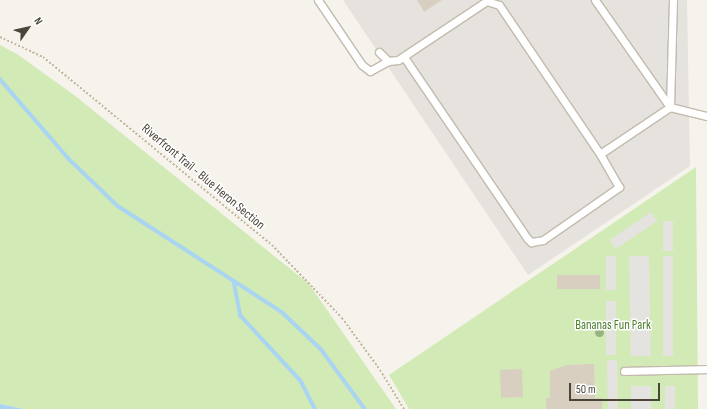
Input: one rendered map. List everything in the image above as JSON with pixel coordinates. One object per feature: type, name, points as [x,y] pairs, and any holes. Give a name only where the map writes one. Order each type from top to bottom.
[{"type":"lane","points":[[318,0],[362,65],[370,71],[388,61],[398,60],[404,57],[488,0],[499,5],[600,154],[619,187],[543,240],[531,242],[404,57]]},
{"type":"lane","points":[[595,0],[670,107],[707,116]]},
{"type":"lane","points":[[670,107],[672,0]]},
{"type":"lane","points":[[379,52],[388,61]]},
{"type":"lane","points":[[600,154],[670,107]]},
{"type":"lane","points":[[624,370],[707,369]]},
{"type":"path","name":"Riverfront Trail - Blue Heron Section","points":[[0,37],[43,57],[272,245],[327,300],[371,358],[404,409]]},
{"type":"shaded area","points":[[343,0],[687,0],[690,166],[528,275]]},
{"type":"shaded area","points":[[651,212],[657,221],[616,249],[610,240]]},
{"type":"shaded area","points":[[663,221],[673,221],[673,251],[663,251]]},
{"type":"shaded area","points":[[606,256],[616,256],[616,290],[606,290]]},
{"type":"shaded area","points":[[629,256],[649,256],[651,356],[631,356]]},
{"type":"shaded area","points":[[663,256],[673,256],[673,356],[663,356]]},
{"type":"shaded area","points":[[606,301],[616,301],[616,355],[606,355]]},
{"type":"shaded area","points":[[607,360],[617,360],[618,409],[608,409]]},
{"type":"shaded area","points":[[631,386],[651,386],[651,409],[631,409]]},
{"type":"shaded area","points":[[665,386],[675,386],[675,409],[665,409]]},
{"type":"green space","points":[[0,45],[17,54],[74,95],[309,284],[396,409],[24,409],[0,404]]},
{"type":"green space","name":"Bananas Fun Park","points":[[696,167],[698,409],[409,409],[389,375]]},
{"type":"water","points":[[0,404],[24,409],[0,409]]},
{"type":"building","points":[[417,0],[442,0],[424,12]]},
{"type":"building","points":[[557,275],[600,275],[600,289],[557,289]]},
{"type":"building","points":[[594,364],[595,398],[602,398],[602,409],[546,409],[546,398],[550,398],[550,371],[566,365]]},
{"type":"building","points":[[522,369],[523,397],[501,398],[500,370]]},
{"type":"waterway","points":[[0,79],[69,159],[118,206],[282,312],[321,349],[365,409]]},
{"type":"waterway","points":[[234,281],[241,316],[301,381],[315,409]]}]
